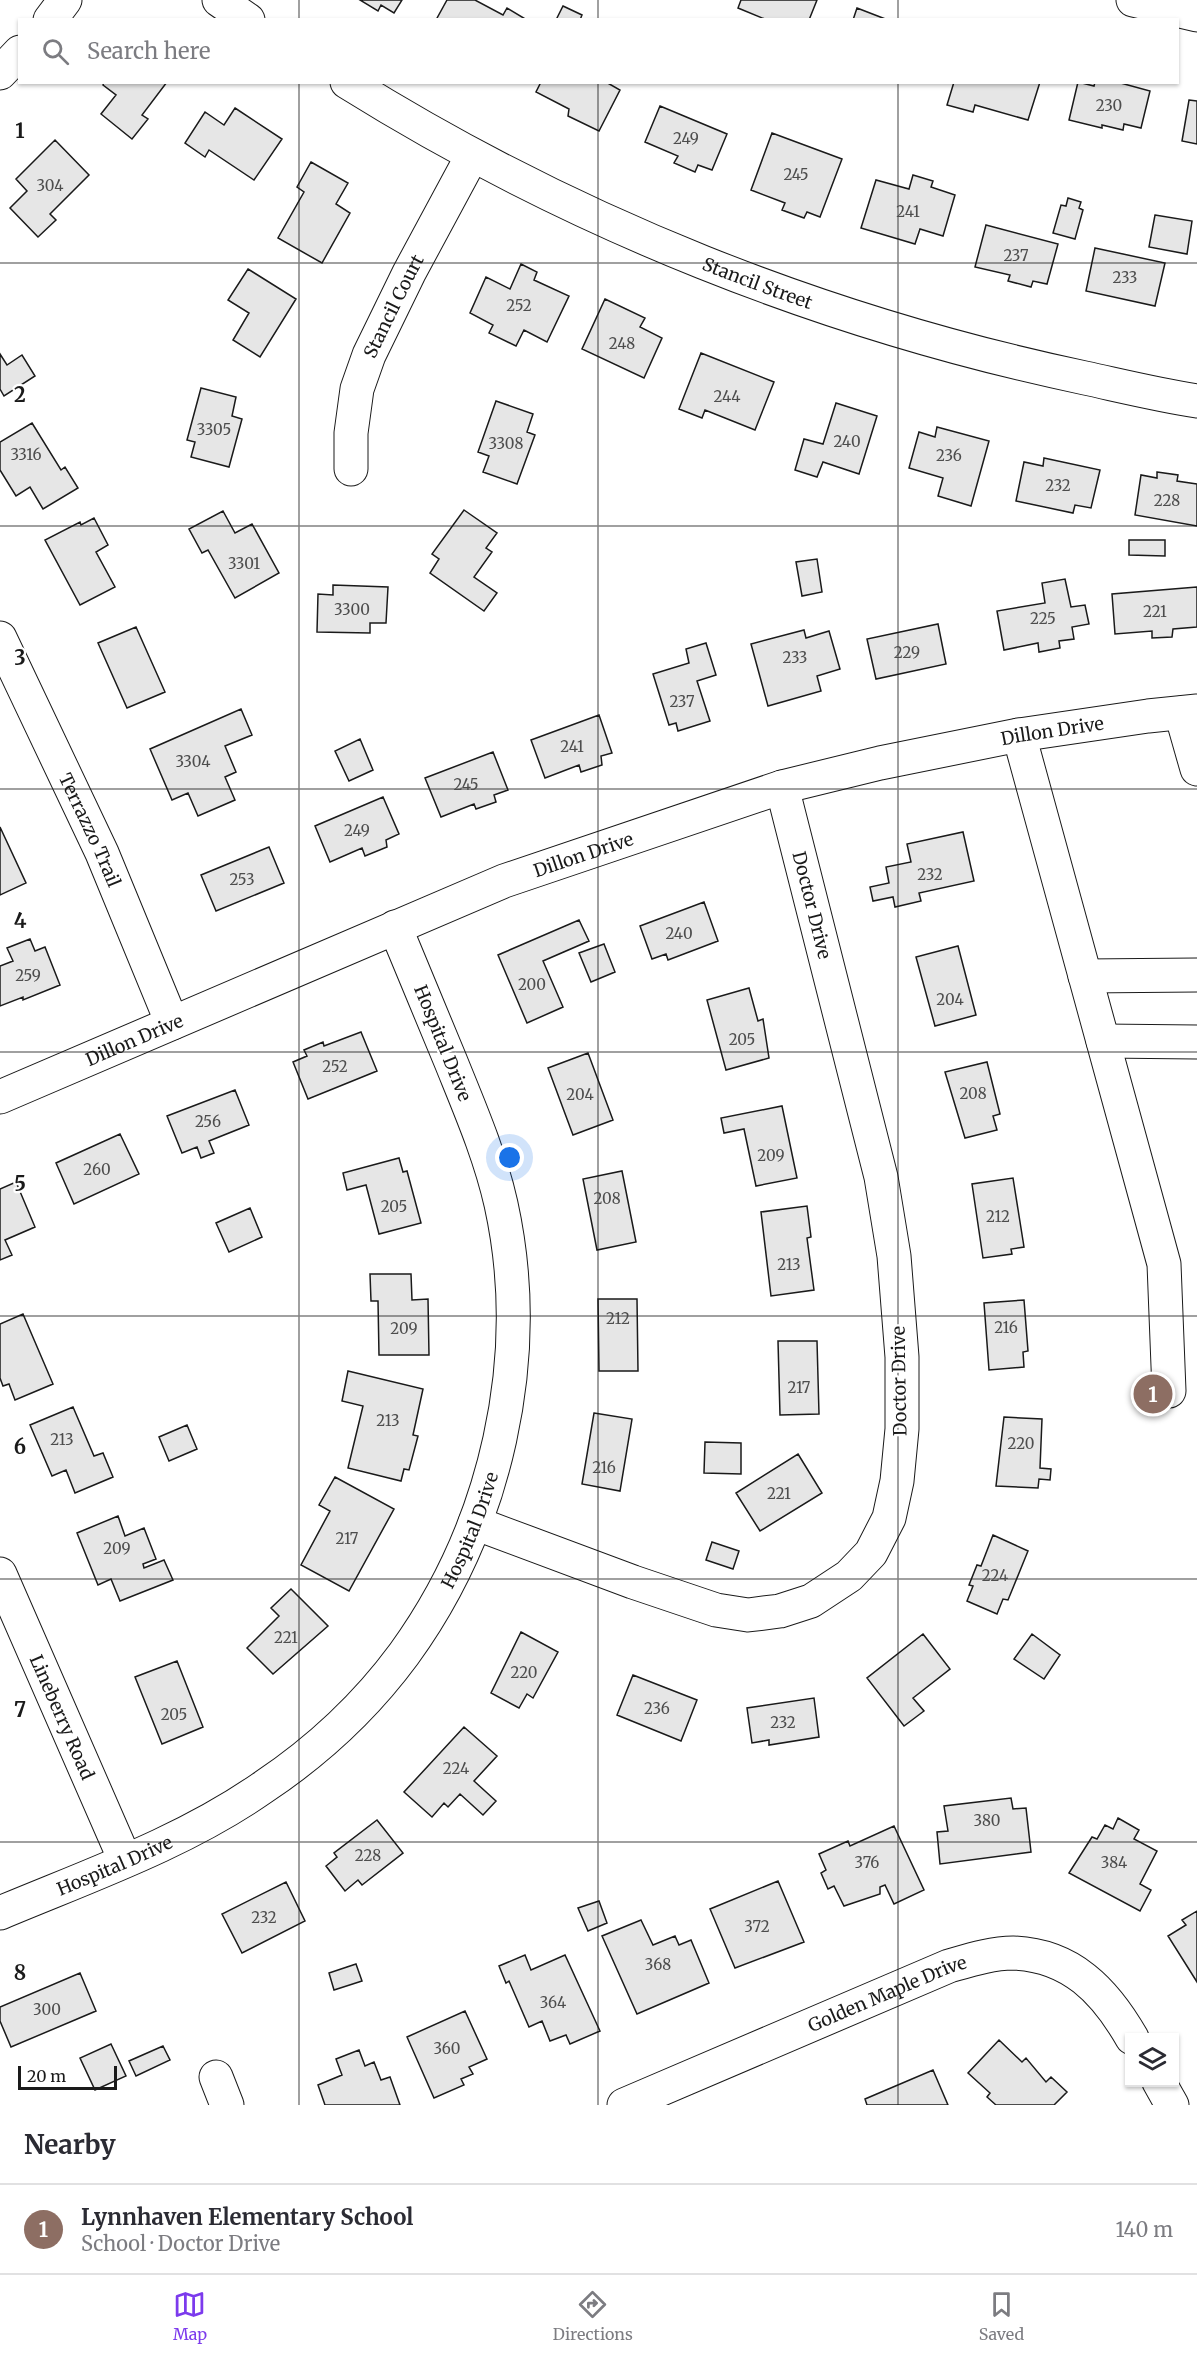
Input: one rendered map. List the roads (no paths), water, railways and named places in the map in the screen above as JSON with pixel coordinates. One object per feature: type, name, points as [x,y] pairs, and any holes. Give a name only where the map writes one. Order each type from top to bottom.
[{"type":"street","points":[[52,18],[65,0]]},
{"type":"street","points":[[219,0],[245,18]]},
{"type":"street","points":[[1133,0],[1197,15]]},
{"type":"street","points":[[0,73],[18,54]]},
{"type":"street","name":"Stancil Street","points":[[350,84],[472,156],[663,247],[776,291],[914,337],[971,352],[1197,401]]},
{"type":"street","name":"Stancil Court","points":[[351,469],[351,433],[356,400],[369,355],[409,273],[472,156]]},
{"type":"street","name":"Terrazzo Trail","points":[[0,638],[102,853],[172,1023]]},
{"type":"street","points":[[1189,712],[1197,769]]},
{"type":"street","name":"Dillon Drive","points":[[0,1097],[504,881],[782,787],[880,763],[1019,735],[1189,712]]},
{"type":"street","points":[[1019,735],[1164,1264],[1169,1391]]},
{"type":"street","name":"Doctor Drive","points":[[475,1523],[716,1611],[748,1615],[780,1611],[811,1600],[849,1576],[871,1553],[889,1518],[897,1480],[902,1429],[902,1357],[894,1256],[881,1177],[782,787]]},
{"type":"street","name":"Hospital Drive","points":[[0,1913],[189,1831],[260,1790],[313,1751],[361,1705],[404,1654],[442,1592],[475,1523],[499,1450],[510,1389],[514,1326],[510,1260],[501,1205],[483,1139],[395,927]]},
{"type":"street","points":[[1085,976],[1197,975]]},
{"type":"street","points":[[1103,1041],[1197,1042]]},
{"type":"street","name":"Lineberry Road","points":[[0,1574],[124,1860]]},
{"type":"street","name":"Golden Maple Drive","points":[[624,2105],[661,2098],[949,1966],[985,1956],[1013,1953],[1034,1956],[1073,1970],[1102,1993],[1130,2033]]},
{"type":"street","points":[[1162,2087],[1172,2105]]},
{"type":"place","name":"Lynnhaven Elementary School","points":[[1153,1394]]}]
